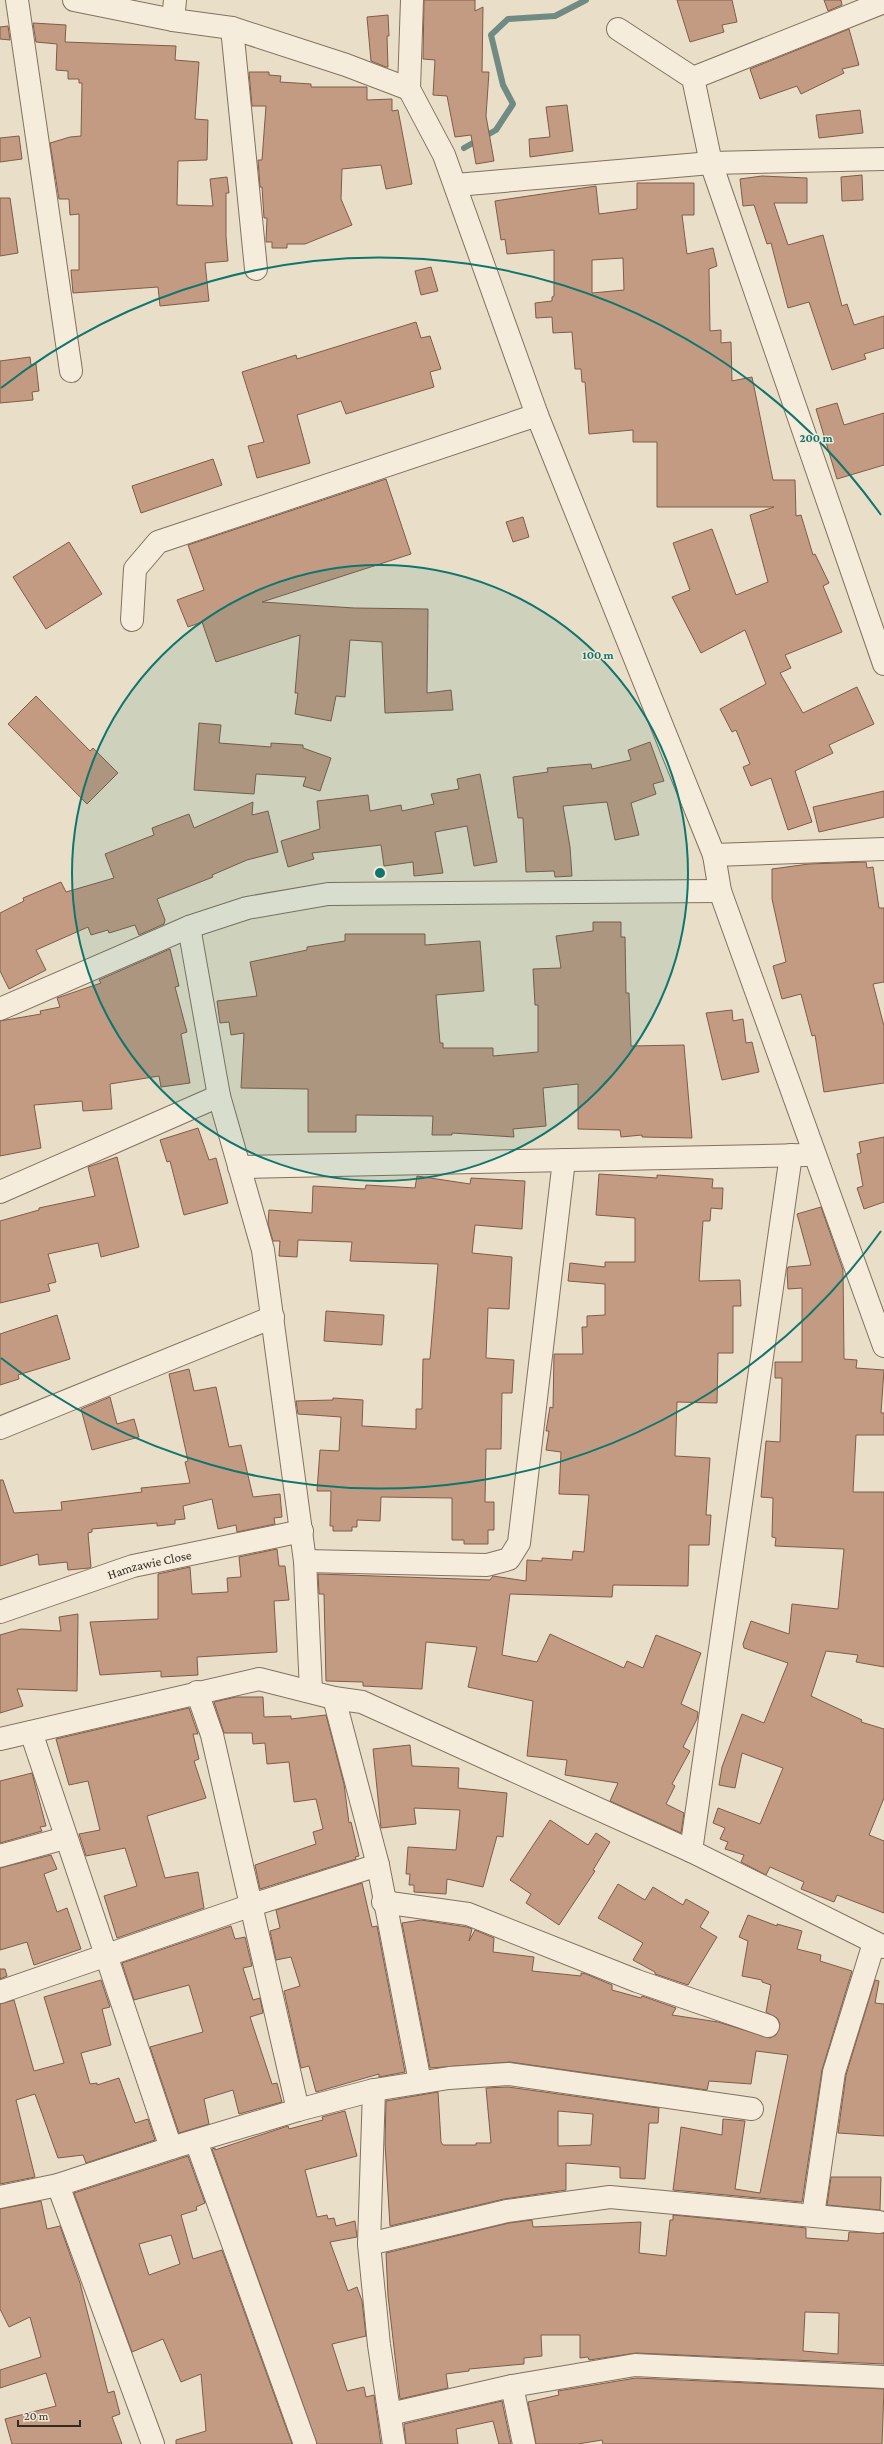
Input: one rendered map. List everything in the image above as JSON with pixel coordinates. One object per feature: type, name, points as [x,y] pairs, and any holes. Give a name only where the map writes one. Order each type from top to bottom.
[{"type":"street","points":[[17,0],[71,371]]},
{"type":"street","points":[[74,0],[174,10],[346,65],[408,89]]},
{"type":"street","points":[[412,0],[408,89],[444,155],[537,415],[714,855],[720,891],[884,1346]]},
{"type":"street","points":[[693,78],[884,2]]},
{"type":"street","points":[[232,28],[256,269]]},
{"type":"street","points":[[618,29],[693,78],[711,163],[884,664]]},
{"type":"street","points":[[456,186],[711,163],[884,159]]},
{"type":"street","points":[[132,620],[135,568],[158,542],[537,415]]},
{"type":"street","points":[[714,855],[884,849]]},
{"type":"street","points":[[0,1009],[189,926],[247,908],[328,894],[720,891]]},
{"type":"street","points":[[189,926],[219,1096],[263,1250],[302,1531],[305,1561],[311,1691]]},
{"type":"street","points":[[0,1192],[219,1096]]},
{"type":"street","points":[[691,1851],[791,1155]]},
{"type":"street","points":[[239,1167],[816,1155]]},
{"type":"street","points":[[305,1561],[488,1565],[509,1559],[519,1543],[564,1160]]},
{"type":"street","points":[[0,1428],[273,1317]]},
{"type":"street","name":"Hamzawie Close","points":[[0,1612],[133,1566],[302,1531]]},
{"type":"street","points":[[0,1739],[197,1692],[259,1679],[334,1698],[362,1702],[691,1851],[879,1945],[834,2072],[812,2215]]},
{"type":"street","points":[[197,1692],[212,1735],[298,2110]]},
{"type":"street","points":[[334,1698],[378,1865],[383,1902],[420,2082]]},
{"type":"street","points":[[31,1732],[65,1838],[171,2148]]},
{"type":"street","points":[[0,1856],[65,1838]]},
{"type":"street","points":[[0,1992],[252,1905],[378,1865]]},
{"type":"street","points":[[383,1902],[468,1914],[637,1981],[768,2026]]},
{"type":"street","points":[[0,2197],[58,2185],[171,2148],[298,2110],[374,2090],[420,2082],[508,2074],[752,2109]]},
{"type":"street","points":[[374,2090],[369,2244],[379,2345],[394,2444]]},
{"type":"street","points":[[196,2141],[305,2444]]},
{"type":"street","points":[[58,2185],[153,2444]]},
{"type":"street","points":[[369,2244],[507,2212],[610,2197],[879,2222]]},
{"type":"street","points":[[390,2414],[512,2386],[635,2365],[884,2377]]},
{"type":"street","points":[[512,2386],[524,2444]]},
{"type":"building","points":[[424,0],[475,0],[475,11],[483,7],[482,72],[489,72],[486,116],[494,161],[476,164],[471,135],[455,137],[447,96],[433,95],[435,60],[423,59]]},
{"type":"building","points":[[677,0],[732,0],[737,22],[722,25],[724,32],[690,42]]},
{"type":"building","points":[[824,0],[841,0],[842,5],[828,11]]},
{"type":"building","points":[[388,15],[388,67],[386,67],[371,61],[367,17]]},
{"type":"building","points":[[33,23],[66,25],[65,42],[176,46],[175,60],[199,62],[195,119],[208,120],[207,160],[178,161],[177,205],[213,206],[210,179],[227,177],[229,193],[226,193],[226,236],[228,261],[205,263],[209,301],[160,306],[158,287],[73,293],[71,270],[79,270],[79,214],[70,215],[69,199],[59,199],[50,143],[70,137],[81,136],[82,83],[79,83],[79,79],[68,79],[68,71],[56,70],[57,44],[36,42]]},
{"type":"building","points":[[8,26],[10,40],[0,39],[0,27]]},
{"type":"building","points":[[849,29],[859,65],[842,69],[844,73],[801,94],[797,86],[760,99],[750,69]]},
{"type":"building","points":[[249,72],[269,72],[269,75],[281,76],[280,82],[311,84],[311,87],[367,87],[367,100],[392,99],[392,111],[398,110],[412,184],[386,189],[381,165],[342,169],[341,199],[352,225],[305,244],[287,244],[287,248],[272,248],[272,242],[266,242],[267,218],[264,218],[262,187],[260,187],[258,160],[262,160],[266,106],[252,106]]},
{"type":"building","points":[[567,105],[573,151],[530,157],[529,139],[550,137],[546,107]]},
{"type":"building","points":[[860,110],[863,133],[819,138],[816,115]]},
{"type":"building","points":[[19,136],[22,159],[0,162],[0,138]]},
{"type":"building","points":[[862,175],[863,200],[842,201],[841,177]]},
{"type":"building","points":[[762,176],[807,178],[807,203],[774,203],[788,245],[823,235],[842,306],[847,304],[854,325],[884,316],[884,348],[864,354],[866,359],[832,370],[809,302],[788,308],[771,243],[767,244],[754,205],[743,206],[740,179]]},
{"type":"building","points":[[637,183],[694,183],[694,215],[682,215],[687,254],[713,248],[717,266],[709,269],[710,331],[721,330],[721,343],[731,342],[732,381],[752,377],[773,480],[795,480],[796,516],[801,515],[813,555],[815,554],[829,583],[823,586],[842,632],[785,655],[791,668],[780,673],[803,713],[857,687],[874,724],[829,745],[833,753],[795,771],[812,822],[788,830],[771,778],[751,786],[743,767],[750,764],[736,730],[732,732],[720,709],[766,684],[745,630],[701,653],[672,597],[690,590],[673,543],[712,529],[736,595],[768,582],[750,515],[774,507],[657,507],[657,442],[633,442],[633,430],[589,434],[585,382],[582,382],[581,369],[575,369],[572,332],[553,333],[552,317],[536,318],[535,303],[552,301],[552,297],[554,296],[554,250],[507,254],[505,239],[501,240],[495,201],[596,186],[599,214],[637,209]],"holes":[[[623,258],[624,290],[592,293],[592,260]]]},
{"type":"building","points":[[0,198],[10,198],[18,253],[0,256]]},
{"type":"building","points":[[431,267],[438,291],[421,295],[415,271]]},
{"type":"building","points":[[416,322],[421,338],[430,336],[441,369],[430,372],[434,387],[346,414],[341,401],[297,415],[310,463],[257,478],[248,446],[264,442],[242,372],[296,355],[297,359]]},
{"type":"building","points":[[30,357],[31,365],[36,364],[39,391],[32,392],[33,400],[0,403],[0,361]]},
{"type":"building","points":[[837,403],[844,425],[884,413],[884,465],[837,479],[816,409]]},
{"type":"building","points":[[213,459],[222,485],[141,513],[132,486]]},
{"type":"building","points":[[386,479],[411,554],[262,602],[354,608],[428,609],[427,693],[451,690],[453,710],[385,713],[382,642],[350,640],[345,697],[336,696],[331,721],[295,714],[298,693],[295,693],[300,635],[216,662],[202,622],[188,627],[177,600],[204,590],[188,545]]},
{"type":"building","points":[[523,517],[529,537],[513,542],[506,522]]},
{"type":"building","points":[[69,542],[102,594],[46,629],[13,577]]},
{"type":"building","points":[[36,696],[90,751],[93,748],[118,773],[87,804],[8,724]]},
{"type":"building","points":[[199,723],[221,725],[219,743],[271,747],[271,743],[303,745],[303,748],[331,758],[320,791],[303,786],[306,777],[256,774],[254,794],[194,790]]},
{"type":"building","points":[[650,742],[664,781],[653,784],[656,794],[631,803],[639,835],[615,840],[607,802],[563,806],[570,847],[572,876],[555,877],[554,871],[526,872],[523,818],[518,818],[513,777],[548,772],[547,768],[591,764],[592,769],[631,760],[628,750]]},
{"type":"building","points":[[480,774],[497,862],[474,866],[467,826],[435,832],[443,873],[414,876],[413,862],[384,866],[381,845],[312,853],[314,859],[288,867],[281,841],[320,829],[317,801],[368,795],[370,811],[401,805],[402,811],[434,804],[431,794],[459,789],[457,779]]},
{"type":"building","points":[[884,791],[884,817],[819,832],[813,807]]},
{"type":"building","points":[[253,802],[252,815],[268,811],[278,852],[247,860],[212,875],[213,877],[157,899],[165,920],[164,924],[139,935],[135,925],[109,933],[108,930],[91,935],[88,927],[36,950],[46,970],[9,989],[0,971],[0,913],[24,901],[23,898],[61,882],[66,892],[114,878],[105,854],[154,835],[152,828],[189,814],[194,828]]},
{"type":"building","points":[[866,862],[867,868],[873,867],[879,908],[884,908],[884,982],[873,984],[884,1026],[884,1083],[824,1092],[815,1035],[812,1036],[801,994],[782,999],[773,966],[786,962],[772,899],[772,869],[809,864]]},
{"type":"building","points":[[593,922],[621,922],[621,937],[625,937],[626,993],[629,993],[631,1046],[684,1045],[692,1138],[642,1137],[642,1135],[621,1137],[620,1130],[578,1129],[578,1084],[543,1088],[546,1126],[513,1129],[514,1137],[452,1133],[452,1135],[432,1135],[433,1116],[356,1115],[356,1132],[308,1132],[308,1089],[241,1088],[244,1033],[231,1035],[229,1022],[220,1023],[217,1001],[257,996],[250,962],[307,950],[307,947],[345,941],[345,934],[425,934],[425,945],[480,941],[484,991],[436,995],[440,1043],[443,1043],[443,1048],[493,1048],[493,1056],[538,1052],[538,1005],[535,1005],[533,969],[561,968],[556,936],[593,931]]},
{"type":"building","points":[[170,949],[179,986],[175,987],[187,1032],[181,1034],[190,1083],[161,1087],[159,1076],[110,1084],[112,1109],[83,1111],[82,1101],[34,1105],[41,1148],[0,1156],[0,1021],[41,1014],[40,1011],[60,1007],[57,998],[101,983],[99,980]]},
{"type":"building","points":[[732,1010],[733,1021],[743,1019],[746,1043],[752,1042],[759,1072],[722,1080],[706,1013]]},
{"type":"building","points":[[198,1128],[209,1160],[216,1158],[228,1203],[184,1215],[170,1161],[167,1162],[160,1140]]},
{"type":"building","points":[[884,1137],[884,1202],[864,1209],[857,1188],[863,1186],[857,1154],[861,1153],[859,1142]]},
{"type":"building","points":[[117,1157],[139,1247],[101,1257],[98,1243],[48,1254],[56,1282],[48,1284],[50,1291],[0,1303],[0,1221],[39,1210],[39,1208],[95,1196],[88,1167]]},
{"type":"building","points":[[599,1174],[657,1178],[657,1175],[713,1179],[712,1188],[723,1188],[722,1209],[711,1208],[710,1221],[703,1221],[699,1281],[740,1280],[741,1306],[733,1306],[733,1353],[718,1353],[717,1403],[677,1402],[675,1456],[710,1458],[706,1515],[711,1515],[709,1545],[689,1545],[688,1586],[613,1585],[612,1597],[510,1594],[502,1655],[537,1662],[550,1634],[624,1668],[627,1661],[643,1668],[656,1635],[701,1653],[681,1704],[698,1712],[697,1719],[683,1747],[690,1751],[672,1784],[675,1786],[666,1804],[684,1813],[681,1833],[610,1801],[618,1783],[565,1775],[567,1760],[527,1756],[533,1701],[468,1687],[477,1647],[426,1642],[422,1689],[363,1686],[363,1682],[326,1681],[324,1594],[319,1594],[318,1574],[490,1580],[493,1576],[526,1581],[527,1560],[542,1561],[542,1558],[572,1560],[573,1551],[584,1552],[589,1495],[559,1494],[561,1452],[546,1450],[549,1431],[546,1431],[550,1407],[553,1408],[554,1354],[583,1354],[582,1327],[587,1327],[587,1316],[605,1315],[605,1284],[568,1281],[570,1263],[605,1267],[605,1262],[635,1262],[635,1218],[596,1215]]},
{"type":"building","points":[[417,1176],[470,1184],[471,1178],[525,1181],[522,1229],[475,1225],[472,1253],[512,1257],[509,1309],[488,1308],[486,1358],[514,1360],[512,1393],[502,1393],[501,1449],[486,1449],[485,1502],[494,1502],[494,1530],[488,1530],[488,1544],[464,1544],[464,1540],[452,1540],[452,1498],[381,1497],[380,1521],[357,1520],[357,1527],[352,1527],[352,1531],[333,1531],[333,1526],[330,1526],[331,1491],[317,1491],[320,1450],[339,1451],[341,1417],[298,1414],[296,1401],[333,1400],[333,1398],[363,1400],[362,1426],[416,1429],[416,1409],[422,1409],[423,1359],[430,1359],[438,1264],[350,1261],[352,1242],[298,1240],[297,1257],[279,1256],[280,1241],[273,1241],[268,1224],[269,1210],[312,1213],[313,1186],[365,1189],[366,1185],[415,1188]]},
{"type":"building","points":[[821,1207],[843,1270],[844,1359],[857,1360],[856,1368],[884,1370],[881,1413],[884,1413],[884,1435],[856,1435],[853,1492],[884,1492],[884,1667],[856,1662],[858,1655],[826,1651],[811,1696],[862,1720],[861,1722],[884,1729],[884,1798],[869,1835],[884,1841],[884,1913],[837,1895],[834,1902],[801,1889],[804,1882],[770,1867],[766,1875],[741,1862],[744,1855],[725,1849],[728,1842],[720,1839],[725,1828],[713,1823],[718,1808],[760,1824],[783,1768],[742,1753],[735,1788],[719,1785],[722,1767],[742,1714],[764,1723],[788,1663],[744,1648],[743,1644],[751,1621],[789,1634],[792,1604],[838,1609],[844,1549],[775,1546],[776,1538],[772,1537],[773,1498],[761,1497],[766,1441],[780,1442],[782,1378],[775,1378],[775,1362],[802,1362],[802,1288],[788,1289],[787,1271],[788,1267],[811,1265],[797,1214]]},
{"type":"building","points":[[326,1311],[384,1315],[382,1345],[324,1341]]},
{"type":"building","points":[[57,1315],[70,1359],[18,1375],[19,1379],[0,1385],[0,1334]]},
{"type":"building","points":[[189,1369],[194,1391],[216,1387],[229,1447],[241,1445],[253,1497],[280,1494],[282,1517],[274,1518],[275,1524],[237,1532],[236,1525],[218,1529],[212,1499],[183,1506],[185,1519],[175,1520],[175,1524],[157,1526],[157,1523],[92,1529],[92,1532],[88,1533],[91,1567],[89,1568],[68,1570],[67,1562],[39,1565],[38,1554],[0,1566],[0,1480],[3,1480],[14,1513],[62,1510],[61,1502],[142,1492],[141,1488],[190,1483],[185,1462],[188,1461],[169,1374]]},
{"type":"building","points":[[110,1397],[117,1424],[134,1419],[139,1437],[92,1450],[81,1409]]},
{"type":"building","points":[[277,1549],[279,1566],[285,1566],[289,1600],[274,1601],[277,1652],[197,1657],[198,1675],[161,1677],[161,1671],[100,1675],[90,1622],[158,1619],[158,1574],[190,1567],[192,1594],[228,1592],[227,1578],[241,1577],[239,1557]]},
{"type":"building","points":[[78,1614],[77,1691],[17,1689],[23,1706],[0,1713],[0,1635],[21,1629],[61,1631],[59,1617]]},
{"type":"building","points":[[236,1697],[263,1697],[264,1717],[291,1716],[291,1719],[326,1715],[344,1784],[349,1823],[351,1822],[359,1856],[355,1857],[356,1859],[260,1889],[255,1865],[316,1844],[313,1832],[323,1829],[316,1799],[294,1802],[289,1762],[267,1764],[265,1743],[253,1744],[252,1733],[224,1733],[214,1702]]},
{"type":"building","points":[[189,1708],[198,1734],[193,1734],[199,1759],[194,1761],[206,1798],[147,1816],[165,1878],[198,1872],[204,1908],[117,1938],[104,1896],[137,1886],[125,1848],[86,1856],[79,1834],[100,1830],[88,1781],[69,1785],[56,1739]]},
{"type":"building","points":[[410,1745],[412,1766],[459,1768],[458,1788],[507,1793],[503,1837],[497,1836],[483,1887],[447,1879],[446,1894],[414,1892],[414,1885],[409,1885],[410,1874],[406,1874],[408,1847],[456,1850],[460,1810],[414,1808],[416,1824],[381,1828],[373,1749]]},
{"type":"building","points":[[32,1773],[46,1826],[40,1827],[42,1831],[0,1843],[0,1781]]},
{"type":"building","points":[[550,1820],[588,1845],[596,1833],[610,1842],[593,1870],[595,1871],[559,1925],[526,1903],[531,1894],[510,1880]]},
{"type":"building","points":[[51,1855],[57,1869],[44,1874],[57,1912],[67,1908],[81,1949],[34,1965],[27,1942],[0,1950],[0,1868]]},
{"type":"building","points":[[362,1883],[372,1927],[377,1926],[405,2072],[379,2077],[379,2074],[316,2092],[309,2066],[301,2068],[284,1991],[300,1986],[291,1957],[276,1960],[270,1931],[280,1928],[276,1910]]},
{"type":"building","points":[[618,1884],[645,1900],[653,1887],[683,1905],[686,1899],[709,1912],[700,1927],[717,1937],[688,1985],[655,1974],[655,1972],[633,1960],[643,1943],[598,1918]]},
{"type":"building","points":[[748,1915],[777,1926],[777,1924],[802,1931],[797,1949],[821,1955],[820,1961],[852,1971],[822,2070],[802,2202],[673,2190],[681,2127],[722,2135],[723,2119],[745,2121],[735,2189],[760,2193],[788,2055],[756,2051],[751,2084],[709,2081],[707,2090],[510,2062],[430,2068],[402,1923],[421,1920],[467,1927],[472,1929],[469,1941],[475,1930],[494,1938],[493,1952],[534,1957],[532,1971],[581,1976],[581,1973],[586,1974],[612,1985],[612,1990],[641,1998],[642,1996],[676,2008],[672,2015],[718,2022],[770,2038],[776,2035],[780,2024],[777,2018],[766,2012],[771,1985],[762,1982],[762,1980],[742,1976],[748,1941],[739,1937]]},
{"type":"building","points":[[231,1926],[235,1939],[245,1937],[252,1966],[243,1968],[253,2000],[260,1998],[263,2013],[250,2017],[272,2084],[277,2083],[282,2102],[239,2114],[233,2090],[204,2099],[209,2124],[179,2133],[150,2047],[203,2032],[189,1985],[134,2000],[122,1963]]},
{"type":"building","points":[[0,1969],[5,1969],[7,1976],[0,1979]]},
{"type":"building","points":[[101,1980],[110,2007],[102,2009],[111,2045],[81,2053],[90,2084],[97,2083],[97,2085],[119,2078],[135,2123],[148,2119],[155,2140],[86,2163],[83,2155],[58,2158],[35,2094],[16,2100],[35,2177],[0,2184],[0,2004],[14,2000],[34,2071],[64,2063],[44,1997]]},
{"type":"building","points":[[875,1980],[879,1981],[875,2003],[884,2004],[884,2136],[838,2133],[846,2075]]},
{"type":"building","points":[[508,2087],[659,2108],[658,2123],[649,2123],[645,2179],[620,2178],[620,2167],[566,2163],[566,2190],[504,2199],[390,2226],[385,2144],[386,2101],[438,2092],[441,2142],[443,2145],[476,2145],[476,2143],[491,2143],[486,2088]],"holes":[[[558,2111],[593,2114],[591,2145],[558,2146]]]},
{"type":"building","points":[[345,2111],[357,2156],[305,2170],[317,2217],[327,2215],[328,2219],[334,2218],[336,2226],[355,2221],[357,2237],[330,2242],[348,2291],[357,2287],[362,2301],[366,2336],[332,2344],[347,2391],[364,2387],[366,2397],[374,2395],[381,2444],[317,2444],[212,2149],[215,2148],[215,2150],[288,2126],[289,2129],[323,2120],[322,2117]]},
{"type":"building","points":[[188,2156],[205,2203],[196,2207],[197,2210],[181,2215],[193,2259],[222,2250],[292,2444],[176,2444],[176,2440],[206,2431],[201,2374],[181,2382],[163,2339],[132,2352],[74,2193]],"holes":[[[171,2235],[180,2264],[149,2275],[139,2244]]]},
{"type":"building","points":[[831,2177],[881,2177],[880,2210],[827,2205]]},
{"type":"building","points":[[41,2201],[47,2229],[60,2226],[80,2283],[108,2393],[114,2391],[120,2414],[112,2417],[122,2444],[12,2444],[5,2419],[56,2406],[46,2373],[0,2388],[0,2370],[41,2357],[30,2317],[9,2327],[0,2309],[0,2209]]},
{"type":"building","points":[[673,2215],[806,2228],[806,2238],[848,2241],[849,2232],[884,2233],[884,2364],[636,2353],[589,2360],[588,2357],[580,2358],[580,2335],[541,2335],[542,2356],[524,2358],[524,2364],[469,2369],[469,2371],[446,2374],[448,2388],[400,2399],[388,2296],[386,2253],[509,2223],[532,2220],[533,2227],[641,2222],[639,2253],[666,2256],[670,2220],[673,2220]],"holes":[[[805,2312],[839,2313],[838,2354],[803,2351]]]},
{"type":"building","points":[[636,2378],[884,2389],[882,2444],[603,2444],[602,2440],[578,2444],[536,2444],[528,2402],[559,2395],[558,2391]]},
{"type":"building","points":[[502,2401],[511,2444],[499,2444],[493,2421],[456,2429],[458,2444],[406,2444],[404,2424]]},
{"type":"waterway","points":[[464,148],[496,130],[513,104],[503,85],[491,35],[508,19],[555,16],[586,0]]}]
